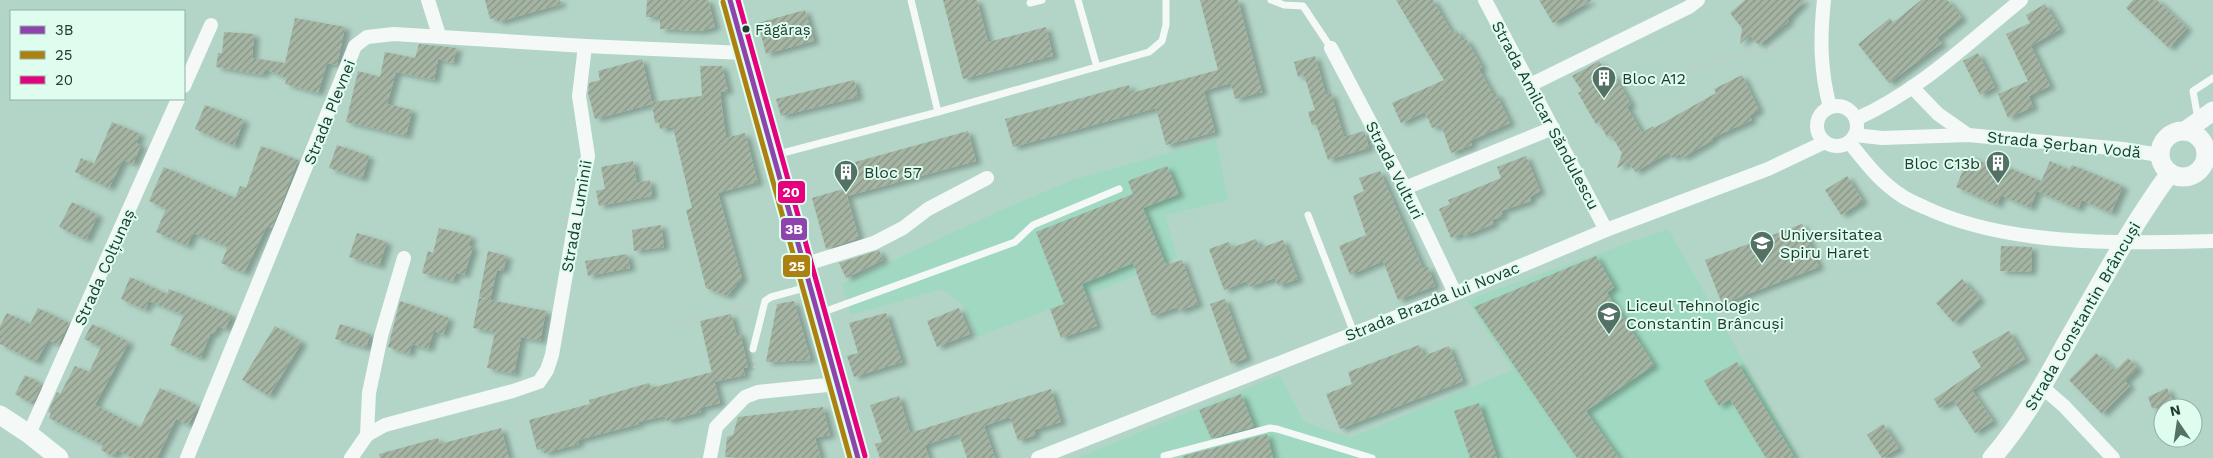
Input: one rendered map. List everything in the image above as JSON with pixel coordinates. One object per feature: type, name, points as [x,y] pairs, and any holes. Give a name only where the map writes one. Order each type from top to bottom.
[{"type":"street","points":[[428,0],[438,35]]},
{"type":"street","points":[[730,0],[772,156],[858,458]]},
{"type":"street","name":"Strada Amilcar Săndulescu","points":[[1485,0],[1606,230]]},
{"type":"street","points":[[1530,85],[1689,7],[1698,0]]},
{"type":"street","points":[[1824,0],[1821,52],[1824,87],[1830,107]]},
{"type":"street","points":[[1856,120],[1880,109],[1912,87],[2020,0]]},
{"type":"street","points":[[185,84],[211,25]]},
{"type":"street","name":"Strada Plevnei","points":[[187,458],[271,257],[355,46],[367,37],[394,34],[438,35],[584,46],[744,53]]},
{"type":"street","name":"Strada Luminii","points":[[367,435],[385,425],[513,391],[539,382],[547,370],[552,355],[574,222],[588,156],[579,96],[584,46]]},
{"type":"street","name":"Strada Vulturi","points":[[1331,48],[1405,188],[1455,293]]},
{"type":"street","name":"Strada Șerban Vodă","points":[[1912,87],[1938,114],[1968,135]]},
{"type":"street","name":"Strada Colțunaș","points":[[29,434],[178,100]]},
{"type":"street","points":[[1830,107],[1846,108],[1856,120],[1857,127],[1852,138],[1837,146],[1825,142],[1818,134],[1816,123],[1821,113],[1830,107]]},
{"type":"street","points":[[2199,121],[2197,136],[2209,142],[2203,165],[2205,176],[2175,176],[2163,165],[2160,155],[2161,145],[2167,137],[2199,121]]},
{"type":"street","points":[[1405,188],[1553,128]]},
{"type":"street","name":"Strada Șerban Vodă","points":[[1852,138],[1968,135],[2122,149],[2160,155]]},
{"type":"street","points":[[1852,138],[1870,170],[1902,196],[1950,219],[2003,231],[2124,243],[2213,240]]},
{"type":"street","name":"Strada Brazda lui Novac","points":[[1038,458],[1455,293],[1606,230],[1768,169],[1825,142]]},
{"type":"street","name":"Strada Constantin Brâncuși","points":[[1992,458],[2011,437],[2042,387],[2124,243],[2170,173]]},
{"type":"street","points":[[803,266],[874,243],[903,228],[928,209],[987,178]]},
{"type":"street","points":[[351,458],[367,435],[369,393],[381,336],[404,258]]},
{"type":"street","points":[[710,458],[716,427],[745,397],[758,392],[838,384]]},
{"type":"street","points":[[2042,387],[2064,406],[2113,458]]},
{"type":"street","points":[[0,415],[29,434],[59,458]]},
{"type":"lane","points":[[912,0],[938,112]]},
{"type":"lane","points":[[1030,3],[1042,0]]},
{"type":"lane","points":[[1078,0],[1097,67]]},
{"type":"lane","points":[[772,156],[938,112],[1149,52],[1162,41],[1166,26],[1166,0]]},
{"type":"lane","points":[[1271,0],[1284,5],[1303,6],[1331,48]]},
{"type":"lane","points":[[2199,121],[2193,91],[2213,78]]},
{"type":"lane","points":[[817,314],[1016,242],[1033,225],[1119,189]]},
{"type":"lane","points":[[1308,215],[1354,333]]},
{"type":"lane","points":[[754,349],[765,301],[772,297],[809,286]]},
{"type":"lane","points":[[1164,456],[1270,428],[1372,458]]},
{"type":"path","points":[[1674,73],[1792,43],[1821,52]]},
{"type":"path","points":[[663,328],[765,301]]},
{"type":"path","points":[[754,349],[758,392]]},
{"type":"path","points":[[513,391],[530,458]]},
{"type":"shaded area","points":[[1216,140],[1228,200],[1165,215],[1177,258],[1113,285],[977,337],[963,305],[942,289],[851,315],[842,284],[1006,208],[1072,180]]},
{"type":"shaded area","name":"Liceul Tehnologic Constantin Brâncuși","points":[[1668,229],[1799,458],[1077,458],[1280,375],[1304,422],[1350,438],[1513,370],[1467,300]]},
{"type":"building","points":[[485,0],[560,0],[561,4],[498,22],[496,17],[490,19]]},
{"type":"building","points":[[647,0],[708,0],[715,27],[701,31],[660,29],[660,17],[646,17]]},
{"type":"building","points":[[943,0],[977,0],[988,42],[1046,27],[1053,56],[963,79]]},
{"type":"building","points":[[1200,0],[1238,0],[1262,92],[1235,99],[1231,83],[1204,91],[1215,132],[1166,145],[1156,108],[1013,147],[1005,119],[1129,85],[1131,93],[1218,70]]},
{"type":"building","points":[[1396,0],[1433,0],[1452,33],[1457,30],[1462,41],[1466,39],[1482,67],[1479,69],[1493,95],[1496,93],[1510,123],[1470,141],[1472,145],[1451,153],[1441,125],[1432,128],[1425,112],[1401,123],[1392,103],[1444,80]]},
{"type":"building","points":[[1539,0],[1592,0],[1553,23]]},
{"type":"building","points":[[1745,0],[1805,0],[1787,19],[1789,21],[1759,45],[1750,36],[1740,44],[1742,28],[1730,13]]},
{"type":"building","points":[[1921,0],[1947,0],[1962,18],[1937,38],[1942,43],[1889,83],[1858,44],[1890,18],[1893,23]]},
{"type":"building","points":[[2133,0],[2157,0],[2187,28],[2169,48],[2126,8]]},
{"type":"building","points":[[2045,4],[2060,29],[2031,46],[2050,86],[2029,96],[2033,107],[2008,118],[1998,94],[2028,81],[2006,34],[2030,23],[2026,15]]},
{"type":"building","points":[[805,10],[814,41],[766,54],[758,23]]},
{"type":"building","points":[[295,18],[345,27],[337,65],[327,63],[318,93],[285,84],[287,78],[265,69],[263,75],[216,67],[218,53],[222,53],[224,32],[254,34],[252,58],[285,63]]},
{"type":"building","points":[[419,44],[457,48],[453,63],[438,59],[434,80],[396,72],[387,104],[412,110],[406,136],[346,122],[358,71],[380,77],[385,52],[415,58]]},
{"type":"building","points":[[1978,53],[1995,87],[1980,95],[1963,61]]},
{"type":"building","points":[[1315,56],[1326,95],[1331,93],[1344,137],[1364,131],[1369,148],[1328,160],[1316,124],[1312,125],[1308,112],[1315,110],[1304,75],[1298,77],[1294,62]]},
{"type":"building","points":[[642,59],[652,102],[702,96],[700,66],[722,66],[728,91],[720,92],[726,138],[745,133],[758,182],[718,193],[742,278],[727,296],[706,288],[686,210],[692,208],[673,127],[660,129],[659,122],[655,123],[652,104],[595,119],[588,93],[589,83],[600,80],[598,71]]},
{"type":"building","points":[[1599,61],[1609,76],[1613,74],[1631,104],[1627,107],[1642,133],[1716,93],[1714,89],[1742,75],[1759,110],[1749,116],[1752,120],[1712,138],[1713,140],[1682,158],[1680,154],[1672,158],[1669,152],[1635,172],[1629,162],[1617,168],[1622,153],[1611,135],[1607,137],[1599,122],[1596,124],[1578,93],[1582,91],[1572,76]]},
{"type":"building","points":[[854,80],[858,97],[781,116],[776,99]]},
{"type":"building","points":[[205,105],[244,120],[234,146],[195,129]]},
{"type":"building","points":[[112,122],[140,134],[136,143],[141,145],[133,164],[123,160],[109,188],[75,172],[81,158],[94,164]]},
{"type":"building","name":"Bloc 57","points":[[968,131],[976,161],[847,196],[859,238],[826,249],[812,198],[843,189],[837,167]]},
{"type":"building","points":[[337,145],[369,156],[362,179],[329,168]]},
{"type":"building","points":[[261,146],[298,160],[272,228],[267,226],[244,273],[221,263],[228,247],[193,233],[187,246],[156,232],[166,209],[149,201],[164,167],[235,198],[240,186],[246,188]]},
{"type":"building","points":[[1526,156],[1540,191],[1530,197],[1531,201],[1501,211],[1503,216],[1492,220],[1494,224],[1464,236],[1463,233],[1451,238],[1439,209],[1450,204],[1448,200],[1501,178],[1497,167]]},
{"type":"building","name":"Bloc C13b","points":[[1969,156],[1988,165],[1990,160],[2041,181],[2030,208],[2001,195],[1997,205],[1956,187]]},
{"type":"building","points":[[633,161],[637,183],[650,180],[652,196],[599,206],[596,191],[605,189],[601,167]]},
{"type":"building","points":[[2050,161],[2069,170],[2072,165],[2123,186],[2111,213],[2082,200],[2078,209],[2037,191]]},
{"type":"building","points":[[1167,166],[1179,194],[1143,208],[1166,265],[1182,260],[1198,304],[1179,311],[1178,307],[1152,316],[1133,263],[1082,284],[1097,326],[1061,338],[1050,309],[1064,304],[1036,232],[1133,194],[1128,181]]},
{"type":"building","points":[[1380,171],[1423,269],[1428,267],[1435,286],[1398,300],[1383,261],[1350,275],[1339,246],[1366,235],[1353,196],[1364,191],[1359,178]]},
{"type":"building","points":[[1847,176],[1863,201],[1841,215],[1825,190]]},
{"type":"building","points":[[72,202],[98,215],[86,240],[59,227]]},
{"type":"building","name":"Universitatea Spiru Haret","points":[[1802,224],[1819,267],[1722,304],[1705,260]]},
{"type":"building","points":[[661,225],[664,247],[634,251],[632,230]]},
{"type":"building","points":[[439,228],[471,236],[469,246],[473,247],[464,275],[456,273],[453,281],[422,273],[428,251],[433,253]]},
{"type":"building","points":[[357,233],[387,242],[379,266],[349,257]]},
{"type":"building","points":[[1256,239],[1260,248],[1283,240],[1298,279],[1278,286],[1275,278],[1249,287],[1247,281],[1224,290],[1209,249],[1229,242],[1231,248]]},
{"type":"building","points":[[2001,246],[2032,247],[2031,272],[2000,271]]},
{"type":"building","points":[[879,250],[883,260],[846,278],[839,263]]},
{"type":"building","points":[[488,251],[507,256],[503,271],[497,270],[490,300],[479,297]]},
{"type":"building","points":[[627,254],[630,268],[588,276],[585,261]]},
{"type":"building","name":"Liceul Tehnologic Constantin Brâncuși","points":[[1596,256],[1614,287],[1607,293],[1654,365],[1586,411],[1619,458],[1577,458],[1474,307]]},
{"type":"building","points":[[130,277],[167,294],[169,289],[232,315],[225,329],[218,326],[214,334],[211,333],[200,358],[170,345],[184,315],[149,301],[145,310],[121,299]]},
{"type":"building","points":[[1962,279],[1980,299],[1954,323],[1936,303]]},
{"type":"building","points":[[479,298],[546,311],[540,341],[521,337],[514,374],[487,368],[495,332],[473,328]]},
{"type":"building","points":[[1225,299],[1247,358],[1231,364],[1210,304]]},
{"type":"building","points":[[400,301],[449,318],[443,335],[434,331],[428,349],[412,344],[409,354],[388,347]]},
{"type":"building","points":[[794,301],[811,360],[766,362],[777,304]]},
{"type":"building","points":[[38,308],[69,323],[58,345],[48,340],[36,362],[0,344],[0,326],[7,313],[30,324]]},
{"type":"building","points":[[959,308],[970,334],[937,347],[927,321]]},
{"type":"building","points":[[886,313],[902,362],[854,377],[847,356],[858,353],[849,323]]},
{"type":"building","points":[[731,314],[736,333],[740,333],[748,367],[743,368],[745,375],[714,382],[700,321]]},
{"type":"building","points":[[92,324],[129,342],[95,405],[140,428],[160,388],[198,406],[188,425],[176,419],[157,458],[134,458],[117,450],[114,457],[101,450],[103,445],[49,418],[51,413],[48,412],[57,392],[60,394],[75,366],[89,372],[101,347],[84,339]]},
{"type":"building","points":[[340,324],[370,334],[366,348],[335,339]]},
{"type":"building","points":[[275,326],[302,342],[269,396],[242,380]]},
{"type":"building","points":[[2009,331],[2025,359],[1972,390],[1993,421],[1975,433],[1953,400],[1939,408],[1934,399],[1981,367],[1972,352]]},
{"type":"building","points":[[1419,345],[1424,356],[1449,346],[1463,381],[1340,429],[1326,394],[1352,384],[1348,372]]},
{"type":"building","points":[[2096,353],[2115,371],[2128,358],[2138,368],[2125,381],[2130,386],[2102,414],[2069,380]]},
{"type":"building","points":[[1737,362],[1795,458],[1766,458],[1730,399],[1719,406],[1704,381]]},
{"type":"building","points":[[712,372],[720,403],[700,408],[701,412],[667,421],[665,416],[638,422],[639,424],[578,440],[579,444],[544,453],[543,448],[537,450],[529,420],[590,404],[589,400],[649,383],[651,388]]},
{"type":"building","points":[[25,375],[42,384],[33,404],[15,394]]},
{"type":"building","points":[[2167,388],[2172,398],[2153,398],[2152,408],[2148,397]]},
{"type":"building","points":[[1051,389],[1061,422],[1034,430],[1036,435],[1018,441],[1010,417],[984,426],[995,458],[967,458],[959,434],[925,445],[929,458],[880,458],[875,444],[882,442],[870,405],[899,396],[910,433]]},
{"type":"building","points":[[1241,394],[1254,427],[1211,438],[1199,410]]},
{"type":"building","points":[[1479,403],[1497,458],[1470,458],[1454,411]]},
{"type":"building","points":[[823,407],[830,435],[815,438],[821,458],[725,457],[727,437],[733,435],[738,417]]},
{"type":"building","points":[[1883,424],[1899,448],[1882,458],[1867,435]]},
{"type":"building","points":[[501,428],[509,458],[380,458],[379,454],[438,438],[440,444]]},
{"type":"building","points":[[1267,434],[1273,458],[1183,458],[1183,456]]},
{"type":"transit line","name":"3B","points":[[730,0],[858,458]]},
{"type":"transit line","name":"20","points":[[738,0],[865,456]]},
{"type":"transit line","name":"25","points":[[723,2],[850,458]]},
{"type":"place","name":"Făgăraș","points":[[746,29]]},
{"type":"place","name":"Bloc A12","points":[[1604,99]]},
{"type":"place","name":"Bloc C13b","points":[[1998,184]]},
{"type":"place","name":"Bloc 57","points":[[846,193]]},
{"type":"place","name":"Universitatea Spiru Haret","points":[[1762,264]]},
{"type":"place","name":"Liceul Tehnologic Constantin Brâncuși","points":[[1609,335]]}]
